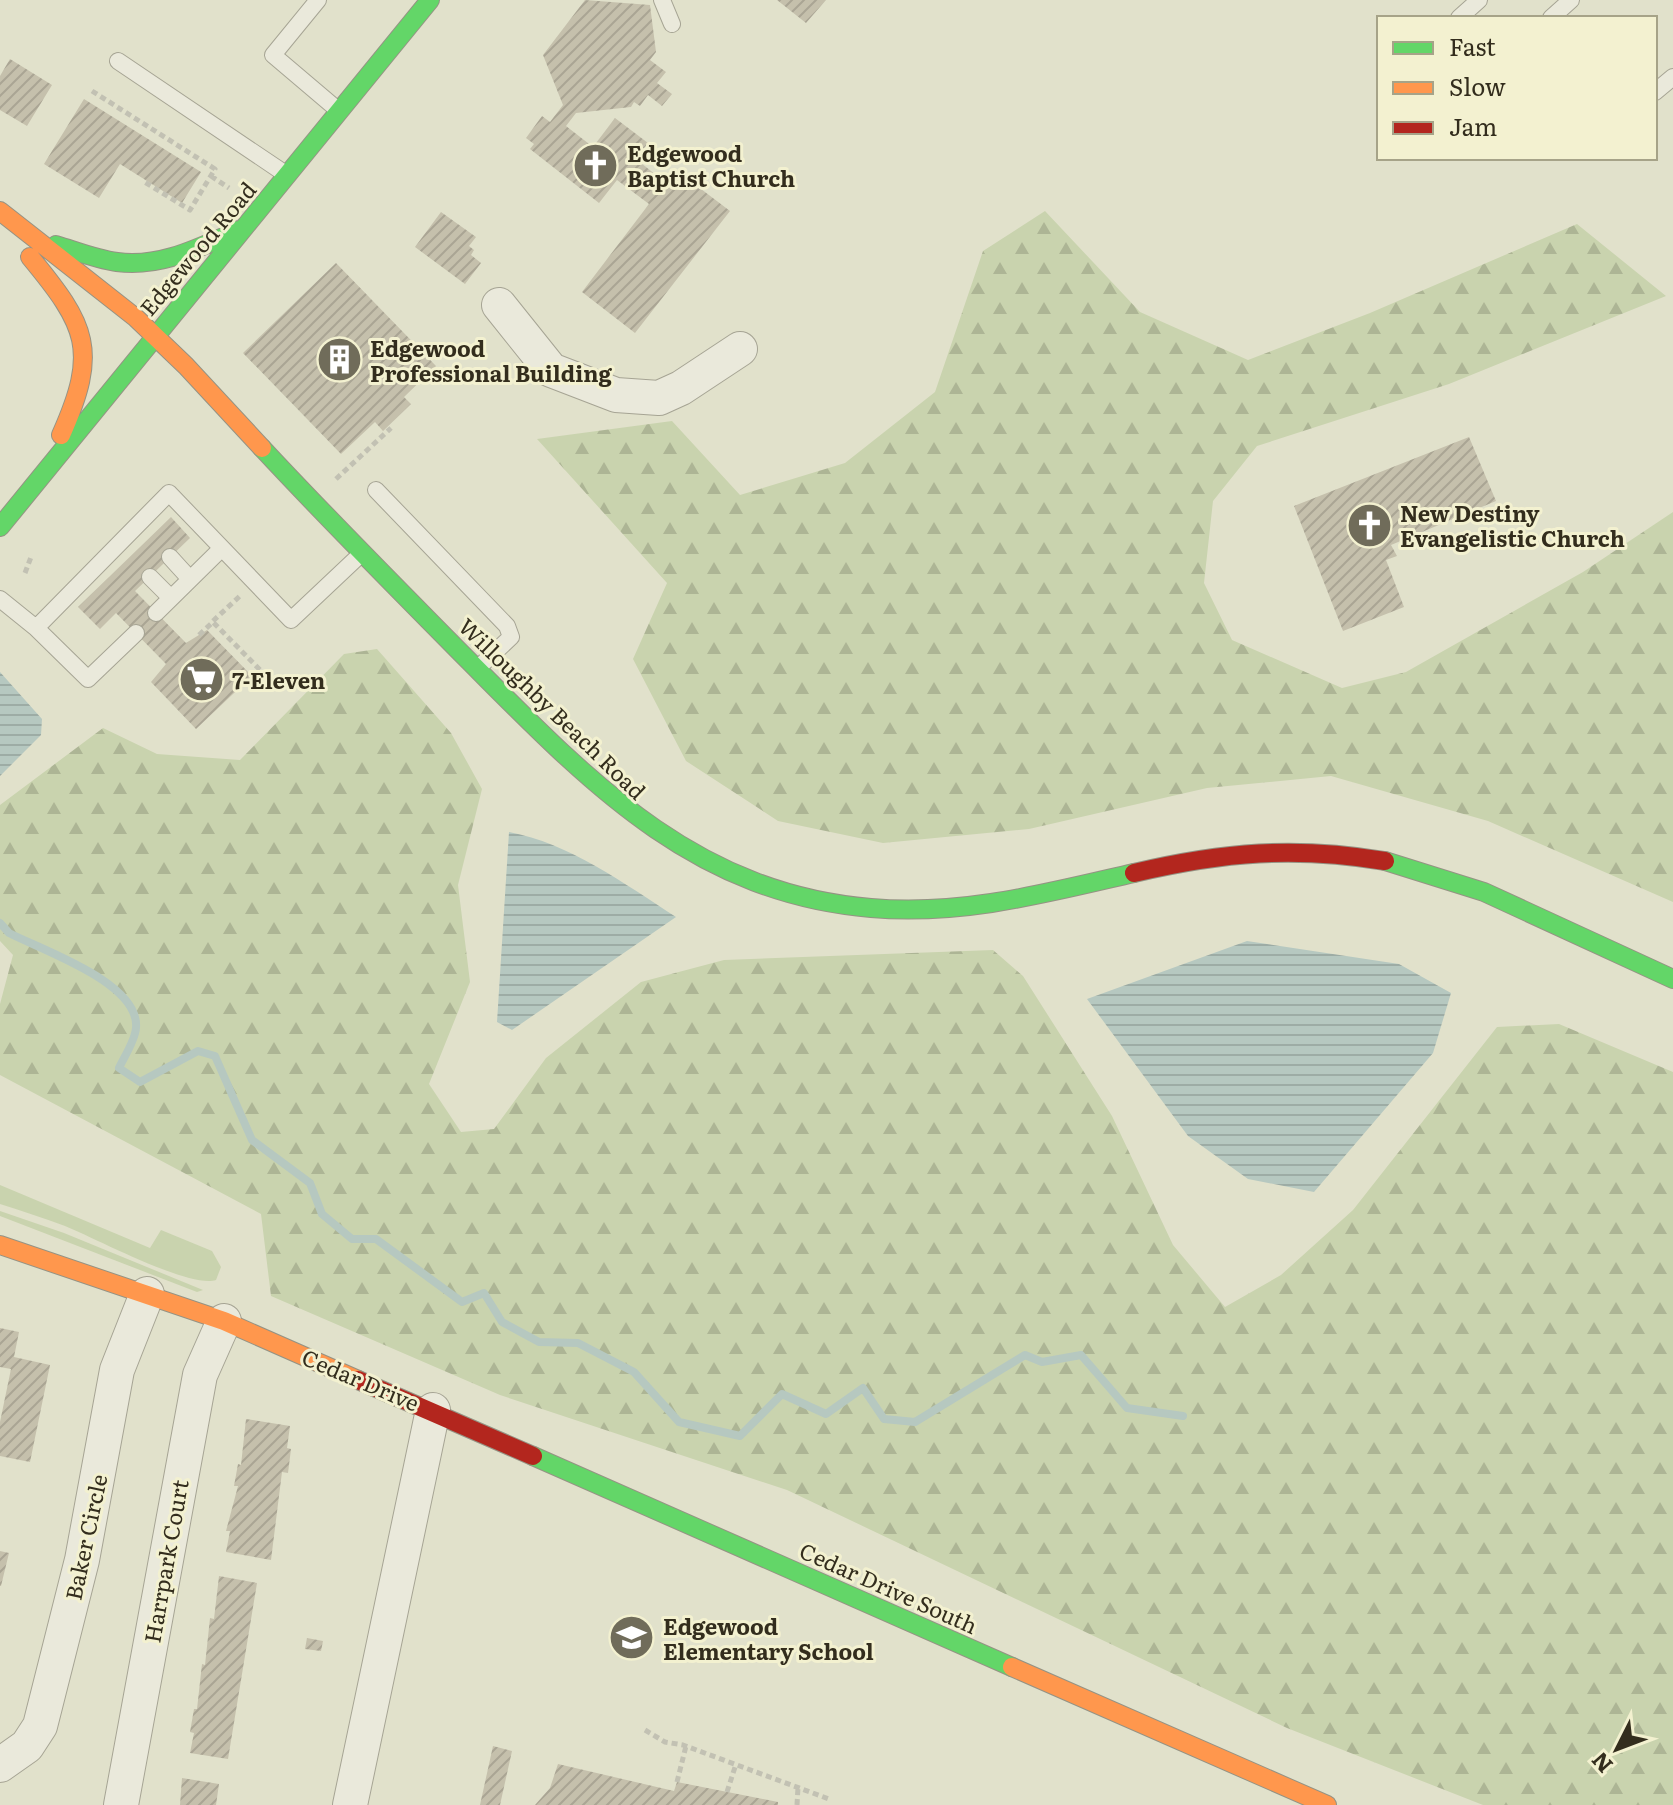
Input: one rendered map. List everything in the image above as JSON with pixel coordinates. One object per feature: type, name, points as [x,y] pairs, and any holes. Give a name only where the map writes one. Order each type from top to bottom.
[{"type":"street","name":"Edgewood Road","points":[[0,527],[430,0]]},
{"type":"street","name":"Willoughby Beach Road","points":[[0,211],[155,336],[362,553],[599,791],[633,819],[705,863],[778,891],[903,910],[971,907],[1193,859],[1283,850],[1351,856],[1479,889],[1673,979]]},
{"type":"street","points":[[0,222],[52,282],[78,324],[84,362],[79,399],[41,476]]},
{"type":"street","points":[[35,238],[119,263],[139,263],[186,254],[248,225]]},
{"type":"street","points":[[499,305],[551,370],[616,395],[659,398],[740,349]]},
{"type":"street","name":"Cedar Drive","points":[[0,1245],[224,1321],[433,1410],[350,1805]]},
{"type":"street","name":"Baker Circle","points":[[0,1765],[27,1746],[40,1726],[82,1560],[117,1370],[147,1294]]},
{"type":"street","name":"Harrpark Court","points":[[121,1805],[200,1375],[224,1321]]},
{"type":"street","name":"Cedar Drive South","points":[[433,1410],[1327,1805]]},
{"type":"lane","points":[[318,0],[273,55],[340,112]]},
{"type":"lane","points":[[662,0],[672,24]]},
{"type":"lane","points":[[1461,16],[1479,0]]},
{"type":"lane","points":[[1553,16],[1571,0]]},
{"type":"lane","points":[[118,61],[288,176]]},
{"type":"lane","points":[[1657,90],[1673,77]]},
{"type":"lane","points":[[376,490],[507,626],[511,637],[477,669]]},
{"type":"lane","points":[[36,628],[100,575],[144,531],[169,493],[291,620],[362,553]]},
{"type":"lane","points":[[156,613],[221,549]]},
{"type":"lane","points":[[170,557],[190,579]]},
{"type":"lane","points":[[150,577],[171,598]]},
{"type":"lane","points":[[0,599],[36,628],[88,679],[136,633]]},
{"type":"path","points":[[92,91],[215,169],[190,210],[143,181]]},
{"type":"path","points":[[211,176],[229,188]]},
{"type":"path","points":[[342,474],[391,428]]},
{"type":"path","points":[[25,573],[31,557]]},
{"type":"path","points":[[199,635],[253,583]]},
{"type":"path","points":[[213,622],[264,674]]},
{"type":"path","points":[[645,1730],[665,1742],[686,1746],[829,1799]]},
{"type":"path","points":[[677,1782],[686,1746]]},
{"type":"path","points":[[727,1792],[736,1764]]},
{"type":"path","points":[[797,1805],[798,1787]]},
{"type":"green space","points":[[1045,211],[1140,312],[1248,360],[1370,313],[1577,224],[1666,296],[1449,384],[1257,446],[1213,501],[1204,583],[1232,640],[1342,688],[1406,672],[1583,572],[1673,512],[1673,902],[1488,821],[1331,776],[1207,788],[1029,829],[883,843],[778,821],[686,761],[633,659],[667,583],[537,439],[672,421],[740,495],[845,463],[935,392],[983,251]]},
{"type":"green space","points":[[377,649],[451,733],[482,789],[458,885],[470,982],[429,1084],[461,1132],[494,1129],[546,1058],[641,982],[724,960],[993,950],[1023,976],[1112,1116],[1173,1245],[1225,1307],[1281,1275],[1353,1210],[1497,1027],[1559,1024],[1673,1072],[1673,1805],[1483,1805],[1287,1728],[787,1490],[500,1395],[271,1296],[261,1214],[0,1075],[0,1004],[13,955],[0,941],[0,805],[103,728],[157,754],[240,760],[344,654]]},
{"type":"green space","points":[[0,1185],[150,1248],[161,1230],[212,1251],[221,1267],[216,1280],[203,1281],[165,1270],[65,1226],[0,1204]]},
{"type":"green space","points":[[0,1211],[64,1233],[203,1290],[197,1292],[0,1216]]},
{"type":"shaded area","points":[[0,672],[42,719],[41,735],[0,776]]},
{"type":"shaded area","points":[[509,832],[531,837],[575,855],[676,917],[512,1030],[497,1022]]},
{"type":"shaded area","points":[[1247,941],[1399,964],[1451,993],[1433,1053],[1314,1192],[1248,1179],[1188,1136],[1087,999]]},
{"type":"building","name":"Edgewood Baptist Church","points":[[585,0],[650,5],[656,52],[650,60],[666,72],[657,83],[672,94],[662,106],[648,95],[640,106],[634,102],[631,107],[576,113],[566,126],[593,147],[615,118],[648,143],[636,159],[666,183],[676,170],[730,211],[635,333],[582,292],[649,204],[617,180],[599,203],[530,149],[534,144],[526,138],[542,116],[550,122],[563,105],[543,55]]},
{"type":"building","points":[[777,0],[826,0],[806,23]]},
{"type":"building","points":[[10,59],[52,85],[27,126],[0,110],[0,76]]},
{"type":"building","points":[[84,99],[201,172],[182,203],[120,164],[99,198],[44,164]]},
{"type":"building","points":[[441,212],[476,237],[469,246],[474,250],[471,255],[481,263],[465,284],[415,247]]},
{"type":"building","name":"Edgewood Professional Building","points":[[336,263],[436,366],[404,397],[411,404],[383,431],[375,422],[341,454],[243,353]]},
{"type":"building","name":"New Destiny Evangelistic Church","points":[[1469,437],[1496,501],[1391,545],[1397,556],[1386,560],[1404,607],[1343,631],[1294,506]]},
{"type":"building","points":[[171,517],[190,538],[135,591],[186,643],[207,630],[252,676],[196,729],[151,682],[166,664],[116,613],[100,629],[78,607]]},
{"type":"building","points":[[0,1328],[19,1332],[14,1357],[50,1365],[30,1462],[0,1456],[0,1422],[11,1369],[0,1367]]},
{"type":"building","points":[[246,1419],[290,1426],[288,1473],[282,1472],[271,1560],[226,1552],[230,1531],[226,1531],[238,1486],[234,1486],[238,1464],[241,1465]]},
{"type":"building","points":[[0,1551],[9,1553],[1,1586],[0,1586]]},
{"type":"building","points":[[219,1576],[257,1583],[228,1759],[190,1753],[194,1733],[190,1732],[194,1709],[197,1709],[202,1664],[205,1665],[210,1618],[214,1619]]},
{"type":"building","points":[[307,1638],[323,1641],[321,1651],[305,1649]]},
{"type":"building","points":[[493,1746],[512,1751],[500,1805],[480,1805]]},
{"type":"building","points":[[558,1764],[674,1791],[677,1782],[778,1802],[778,1805],[535,1805],[550,1788]]},
{"type":"building","points":[[182,1778],[219,1784],[216,1805],[180,1805]]},
{"type":"waterway","points":[[0,923],[9,933],[87,970],[123,997],[133,1012],[136,1028],[119,1068],[140,1082],[198,1051],[215,1056],[252,1140],[310,1183],[322,1214],[352,1239],[376,1239],[462,1302],[484,1293],[502,1322],[539,1342],[578,1343],[634,1372],[679,1422],[740,1436],[782,1394],[826,1414],[863,1388],[884,1419],[915,1422],[1025,1355],[1042,1362],[1081,1355],[1127,1408],[1183,1416]]},
{"type":"traffic: fast","points":[[0,527],[430,0]]},
{"type":"traffic: fast","points":[[56,245],[109,261],[149,262],[180,255],[239,230]]},
{"type":"traffic: fast","points":[[262,448],[551,742],[643,820],[693,853],[747,879],[806,898],[905,910],[1004,901],[1134,873]]},
{"type":"traffic: fast","points":[[1385,861],[1484,892],[1673,979]]},
{"type":"traffic: fast","points":[[533,1456],[1012,1667]]},
{"type":"traffic: slow","points":[[0,211],[136,318],[186,366],[262,448]]},
{"type":"traffic: slow","points":[[30,257],[64,302],[81,340],[83,360],[80,381],[61,435]]},
{"type":"traffic: slow","points":[[0,1245],[224,1321],[358,1380]]},
{"type":"traffic: slow","points":[[1012,1667],[1327,1805]]},
{"type":"traffic: jam","points":[[1134,873],[1198,860],[1259,854],[1320,854],[1385,861]]},
{"type":"traffic: jam","points":[[358,1380],[533,1456]]},
{"type":"place","name":"Edgewood Baptist Church","points":[[596,165]]},
{"type":"place","name":"Edgewood Professional Building","points":[[339,360]]},
{"type":"place","name":"New Destiny Evangelistic Church","points":[[1369,525]]},
{"type":"place","name":"7-Eleven","points":[[201,679]]},
{"type":"place","name":"Edgewood Elementary School","points":[[632,1638]]}]
